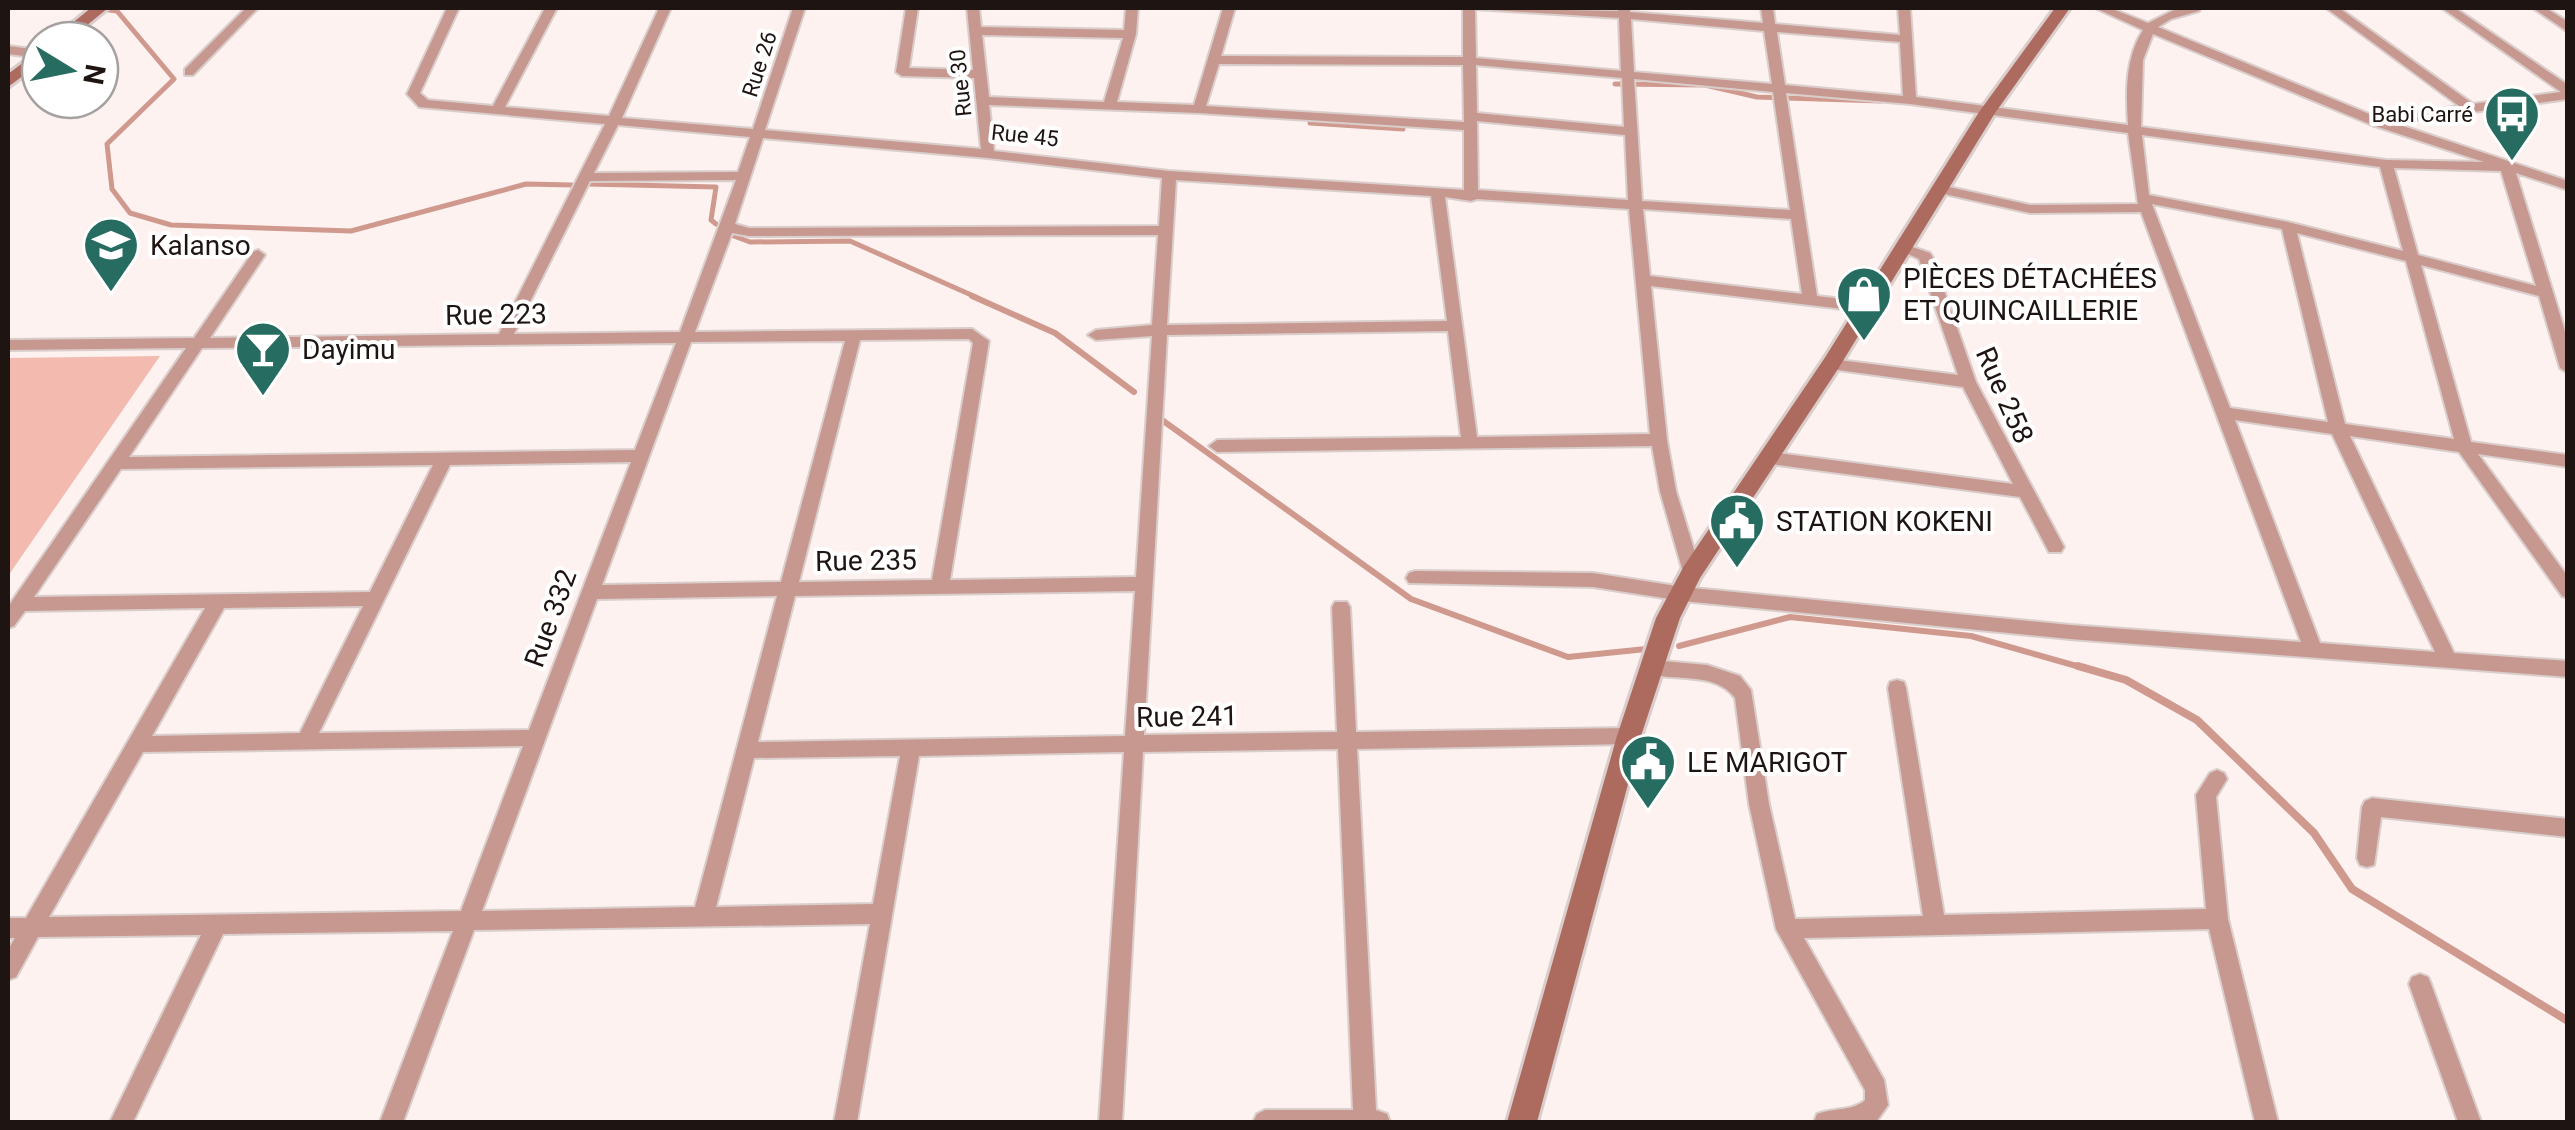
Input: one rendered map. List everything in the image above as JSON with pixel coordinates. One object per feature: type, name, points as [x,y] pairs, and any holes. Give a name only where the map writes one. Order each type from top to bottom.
[{"type":"street","points":[[189,72],[252,8]]},
{"type":"street","name":"Rue 45","points":[[453,8],[413,94],[424,104],[988,154],[1169,175],[1797,215]]},
{"type":"street","points":[[496,112],[551,8]]},
{"type":"street","points":[[504,339],[614,122],[665,8]]},
{"type":"street","name":"Rue 26","points":[[758,133],[798,8]]},
{"type":"street","points":[[912,8],[902,72],[980,74]]},
{"type":"street","name":"Rue 30","points":[[973,8],[988,154]]},
{"type":"street","points":[[1108,106],[1130,34],[1132,8]]},
{"type":"street","points":[[1198,109],[1229,8]]},
{"type":"street","points":[[1470,8],[1470,197]]},
{"type":"street","points":[[1480,8],[1625,11],[1904,39]]},
{"type":"street","points":[[1767,8],[1810,300]]},
{"type":"street","points":[[1904,8],[1910,100]]},
{"type":"street","points":[[1522,1122],[1629,736],[1668,618],[1687,583],[1868,308],[1988,112],[2062,8]]},
{"type":"street","points":[[2101,8],[2376,122],[2568,186]]},
{"type":"street","points":[[2196,8],[2169,14],[2149,28],[2135,70],[2134,132],[2144,203],[2312,650]]},
{"type":"street","points":[[2332,8],[2468,107]]},
{"type":"street","points":[[2448,8],[2568,93]]},
{"type":"street","points":[[2538,8],[2568,28]]},
{"type":"street","points":[[1625,11],[1636,202],[1659,440],[1687,583]]},
{"type":"street","points":[[976,31],[1130,34]]},
{"type":"street","points":[[1215,60],[1470,62],[1910,100],[2386,164],[2508,168]]},
{"type":"street","points":[[2376,122],[2568,93]]},
{"type":"street","points":[[982,101],[1470,121],[1632,132]]},
{"type":"street","name":"Rue 332","points":[[392,1122],[683,337],[728,227],[758,133]]},
{"type":"street","points":[[2386,164],[2464,447],[2568,591]]},
{"type":"street","points":[[2508,168],[2568,368]]},
{"type":"street","points":[[1111,1122],[1169,175]]},
{"type":"street","points":[[584,177],[742,176]]},
{"type":"street","points":[[1940,189],[2030,209],[2144,203],[2288,226],[2545,292]]},
{"type":"street","points":[[1438,194],[1470,443]]},
{"type":"street","points":[[2288,226],[2338,430],[2448,660]]},
{"type":"street","points":[[728,227],[749,232],[1166,230]]},
{"type":"street","name":"Rue 258","points":[[1904,249],[1924,256],[1968,382],[2022,491],[2055,547]]},
{"type":"street","points":[[8,622],[258,255]]},
{"type":"street","points":[[1643,280],[1868,308]]},
{"type":"street","points":[[1096,335],[1160,330],[1455,326]]},
{"type":"street","name":"Rue 223","points":[[8,345],[972,334],[981,341],[940,587]]},
{"type":"street","points":[[703,917],[854,335]]},
{"type":"street","points":[[1831,364],[1968,382]]},
{"type":"street","points":[[2224,414],[2568,461]]},
{"type":"street","points":[[1216,446],[1659,440]]},
{"type":"street","points":[[116,463],[639,456]]},
{"type":"street","points":[[1770,458],[2022,491]]},
{"type":"street","points":[[306,741],[444,459]]},
{"type":"street","points":[[1415,578],[1687,583],[2070,632],[2568,669]]},
{"type":"street","name":"Rue 235","points":[[588,592],[1144,584]]},
{"type":"street","points":[[20,604],[376,599]]},
{"type":"street","points":[[8,970],[219,601]]},
{"type":"street","points":[[1265,1122],[1372,1122],[1341,607]]},
{"type":"street","points":[[1652,668],[1720,677],[1733,681],[1744,696],[1758,804],[1787,929],[1876,1088],[1877,1105],[1866,1116],[1826,1122]]},
{"type":"street","points":[[1897,688],[1935,926]]},
{"type":"street","name":"Rue 241","points":[[746,750],[1629,736]]},
{"type":"street","points":[[138,744],[534,738]]},
{"type":"street","points":[[846,1122],[911,747]]},
{"type":"street","points":[[2216,779],[2206,795],[2217,919],[2266,1122]]},
{"type":"street","points":[[2367,858],[2372,807],[2568,828]]},
{"type":"street","points":[[8,928],[883,914]]},
{"type":"street","points":[[1787,929],[2217,919]]},
{"type":"street","points":[[122,1122],[217,925]]},
{"type":"street","points":[[2420,984],[2470,1122]]},
{"type":"shaded area","points":[[160,356],[8,576],[8,358]]},
{"type":"waterway","points":[[94,8],[117,11],[174,79],[107,144],[112,189],[130,213],[171,225],[351,231],[526,184],[572,185]]},
{"type":"waterway","points":[[1615,84],[1705,85],[1757,97],[1881,101]]},
{"type":"waterway","points":[[1310,123],[1403,129]]},
{"type":"waterway","points":[[588,184],[716,187],[711,220],[716,224]]},
{"type":"waterway","points":[[731,235],[750,242],[850,241],[978,298]]},
{"type":"waterway","points":[[972,296],[1055,333],[1134,392]]},
{"type":"waterway","points":[[1162,420],[1411,599],[1568,657],[1646,649]]},
{"type":"waterway","points":[[1679,646],[1790,617],[1971,636],[2087,669]]},
{"type":"waterway","points":[[2078,666],[2126,680],[2197,720],[2314,833],[2352,889],[2568,1021]]},
{"type":"place","name":"Babi Carré","points":[[2512,163]]},
{"type":"place","name":"Kalanso","points":[[111,294]]},
{"type":"place","name":"PIÈCES DÉTACHÉES ET QUINCAILLERIE","points":[[1864,343]]},
{"type":"place","name":"Dayimu","points":[[263,398]]},
{"type":"place","name":"STATION KOKENI","points":[[1737,570]]},
{"type":"place","name":"LE MARIGOT","points":[[1648,811]]}]
